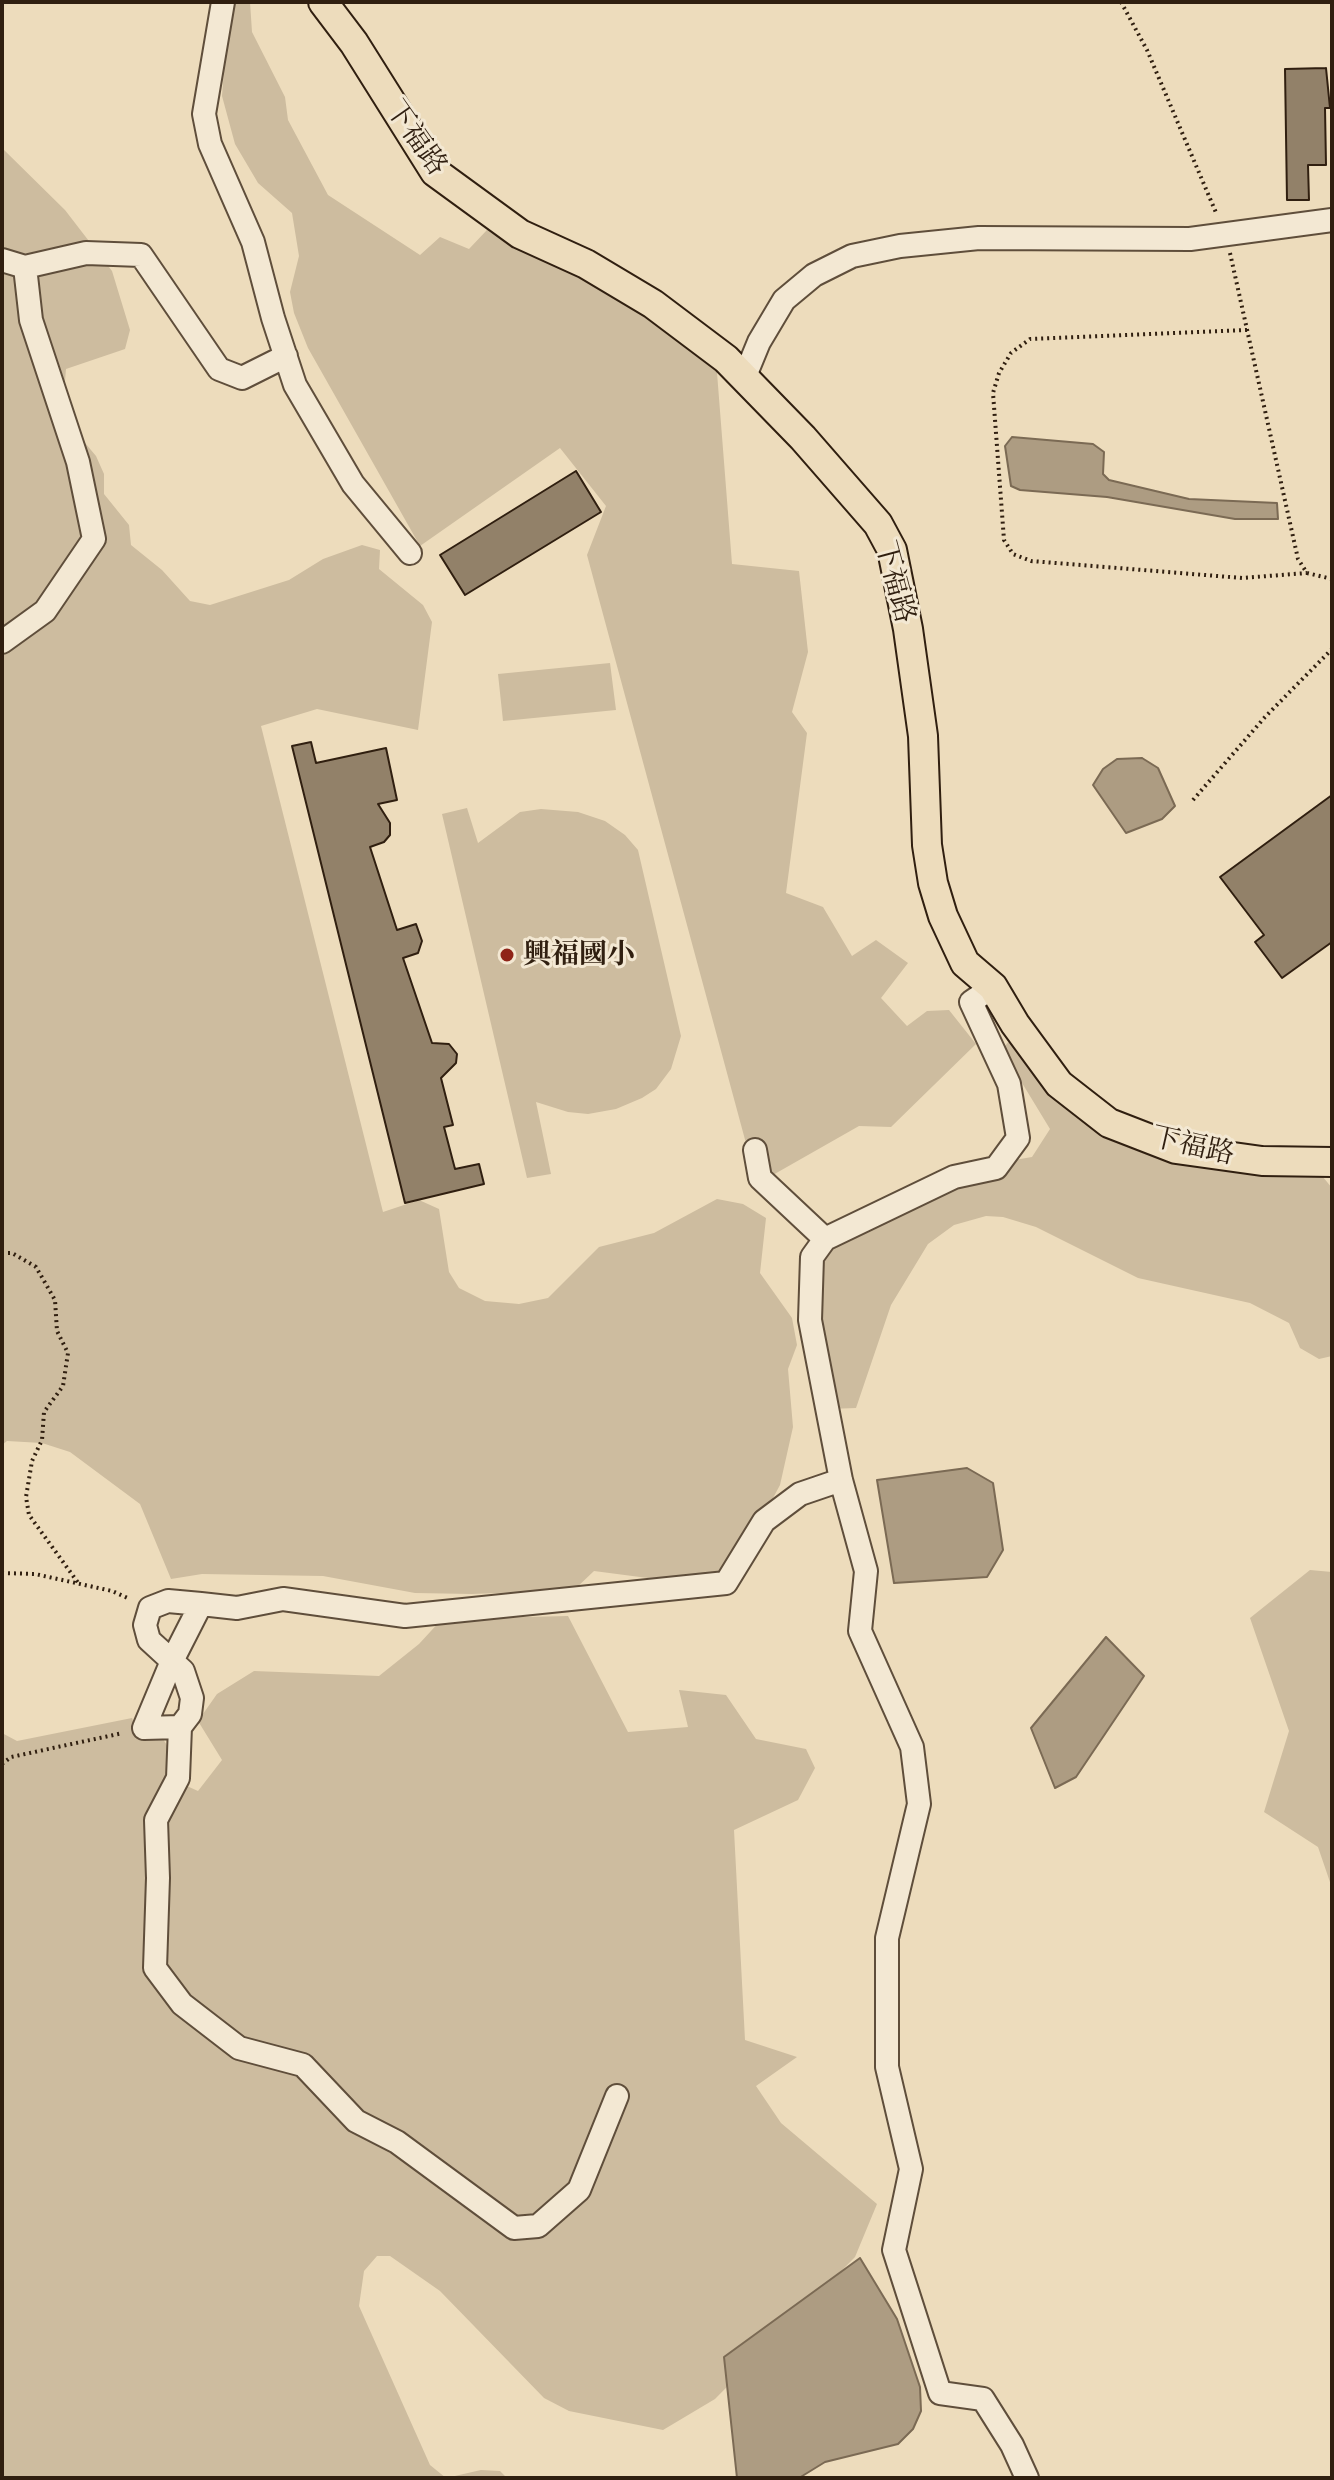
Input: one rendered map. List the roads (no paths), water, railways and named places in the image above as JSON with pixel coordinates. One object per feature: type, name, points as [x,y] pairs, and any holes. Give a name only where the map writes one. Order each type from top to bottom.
[{"type":"main road","name":"下福路","points":[[323,2],[354,43],[435,172],[520,234],[586,264],[653,304],[745,376],[878,524],[892,550],[900,583],[918,691],[927,845],[933,883],[950,934],[965,963],[993,987],[1015,1024],[1059,1084],[1109,1123],[1176,1149],[1262,1161],[1332,1162]]},
{"type":"street","points":[[223,2],[204,114],[210,144],[253,242],[295,385],[353,484],[410,553]]},
{"type":"street","points":[[745,376],[759,342],[784,300],[814,275],[852,256],[900,246],[979,238],[1190,239],[1332,220]]},
{"type":"street","points":[[2,260],[25,267],[86,253],[141,255],[219,369],[242,378],[286,356]]},
{"type":"street","points":[[2,642],[45,611],[94,539],[78,462],[31,320],[25,267]]},
{"type":"street","points":[[993,987],[971,1002],[1009,1084],[1018,1138],[996,1168],[954,1177],[825,1239],[812,1257],[810,1320],[841,1480],[866,1571],[860,1631],[912,1747],[919,1804],[887,1938],[887,2067],[911,2169],[894,2250],[940,2393],[983,2399],[1012,2445],[1027,2478]]},
{"type":"street","points":[[755,1150],[760,1178],[825,1239]]},
{"type":"street","points":[[617,2096],[579,2190],[538,2226],[514,2228],[397,2142],[356,2121],[303,2065],[239,2048],[182,2004],[155,1968],[156,1820],[178,1778],[180,1727],[190,1714],[192,1698],[183,1671],[149,1640],[145,1625],[150,1608],[168,1601],[237,1608],[283,1599],[405,1616],[726,1583],[764,1521],[800,1494],[841,1480]]},
{"type":"street","points":[[180,1727],[144,1728],[172,1661],[201,1604]]},
{"type":"place","name":"興福國小","points":[[507,955]]}]
